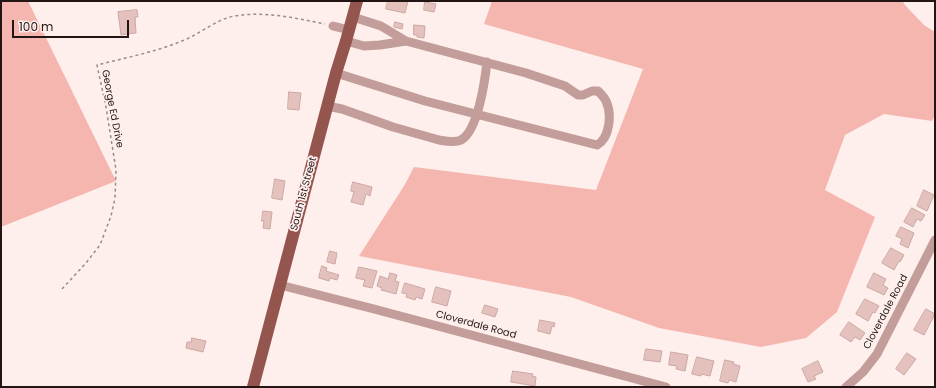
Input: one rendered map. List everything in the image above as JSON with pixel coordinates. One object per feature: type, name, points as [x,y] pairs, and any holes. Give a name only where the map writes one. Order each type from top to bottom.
[{"type":"main road","name":"South 1st Street","points":[[253,387],[327,106],[357,1]]},
{"type":"street","points":[[336,73],[424,101],[597,145],[601,143],[607,130],[609,109],[607,102],[598,91],[578,95],[565,86],[552,81],[406,41],[381,26],[353,17]]},
{"type":"street","points":[[333,26],[364,46],[406,41]]},
{"type":"street","points":[[327,106],[446,141],[461,140],[468,134],[477,114],[482,95],[487,62]]},
{"type":"street","name":"Cloverdale Road","points":[[846,387],[863,372],[880,349],[935,240]]},
{"type":"street","name":"Cloverdale Road","points":[[280,285],[666,387]]},
{"type":"path","name":"George Ed Drive","points":[[62,289],[82,269],[100,245],[111,216],[115,198],[116,181],[114,162],[106,107],[96,65],[176,43],[193,37],[209,25],[235,16],[251,14],[282,15],[333,26]]},
{"type":"shaded area","points":[[1,1],[28,1],[116,181],[1,227]]},
{"type":"shaded area","points":[[492,1],[903,1],[904,4],[924,25],[935,32],[935,115],[932,121],[884,114],[845,135],[825,190],[875,217],[837,312],[806,338],[761,347],[659,328],[571,297],[359,256],[404,186],[414,167],[596,190],[643,69],[484,24]]},
{"type":"building","points":[[388,1],[408,1],[405,13],[386,9]]},
{"type":"building","points":[[425,2],[436,4],[434,12],[424,10]]},
{"type":"building","points":[[137,10],[138,17],[135,17],[136,33],[121,35],[118,12]]},
{"type":"building","points":[[395,22],[403,24],[402,29],[394,27]]},
{"type":"building","points":[[414,25],[425,26],[424,38],[414,35]]},
{"type":"building","points":[[289,92],[301,93],[299,110],[288,109]]},
{"type":"building","points":[[275,179],[285,181],[282,200],[272,198]]},
{"type":"building","points":[[353,182],[372,187],[370,196],[366,194],[363,205],[351,202],[354,192],[351,191]]},
{"type":"building","points":[[924,190],[934,195],[927,211],[917,206]]},
{"type":"building","points":[[912,208],[925,215],[921,221],[917,219],[913,227],[904,222]]},
{"type":"building","points":[[263,211],[272,212],[270,229],[263,228]]},
{"type":"building","points":[[901,227],[914,233],[908,248],[900,244],[902,239],[896,236]]},
{"type":"building","points":[[891,248],[904,255],[894,270],[882,263]]},
{"type":"building","points":[[330,251],[337,253],[335,264],[327,262]]},
{"type":"building","points":[[322,266],[327,268],[326,271],[339,275],[337,280],[330,278],[329,281],[319,278]]},
{"type":"building","points":[[359,267],[377,271],[372,288],[363,286],[365,280],[356,278]]},
{"type":"building","points":[[390,273],[397,275],[395,281],[399,282],[396,294],[381,290],[382,288],[377,286],[380,276],[388,279]]},
{"type":"building","points":[[874,273],[886,279],[883,285],[888,288],[884,295],[867,287]]},
{"type":"building","points":[[405,283],[425,289],[422,299],[416,297],[415,300],[406,297],[407,294],[402,293]]},
{"type":"building","points":[[436,287],[451,291],[447,306],[432,302]]},
{"type":"building","points":[[865,299],[879,306],[875,313],[873,312],[868,321],[856,314]]},
{"type":"building","points":[[485,305],[498,309],[495,317],[482,313]]},
{"type":"building","points":[[926,309],[935,314],[924,335],[914,330]]},
{"type":"building","points":[[540,320],[555,323],[554,327],[552,326],[550,334],[538,331]]},
{"type":"building","points":[[849,322],[865,333],[860,340],[855,337],[851,342],[840,335]]},
{"type":"building","points":[[192,338],[206,341],[203,352],[186,348],[187,342],[191,342]]},
{"type":"building","points":[[646,349],[662,351],[660,362],[644,360]]},
{"type":"building","points":[[671,352],[688,355],[685,371],[676,369],[677,366],[669,365]]},
{"type":"building","points":[[907,353],[916,359],[904,375],[896,369]]},
{"type":"building","points":[[697,357],[714,361],[710,376],[692,374]]},
{"type":"building","points":[[725,360],[734,362],[733,364],[740,366],[736,382],[729,380],[728,383],[720,381]]},
{"type":"building","points":[[818,361],[823,372],[814,376],[816,379],[808,382],[802,369]]},
{"type":"building","points":[[513,371],[533,374],[532,376],[536,377],[535,386],[511,382]]}]
